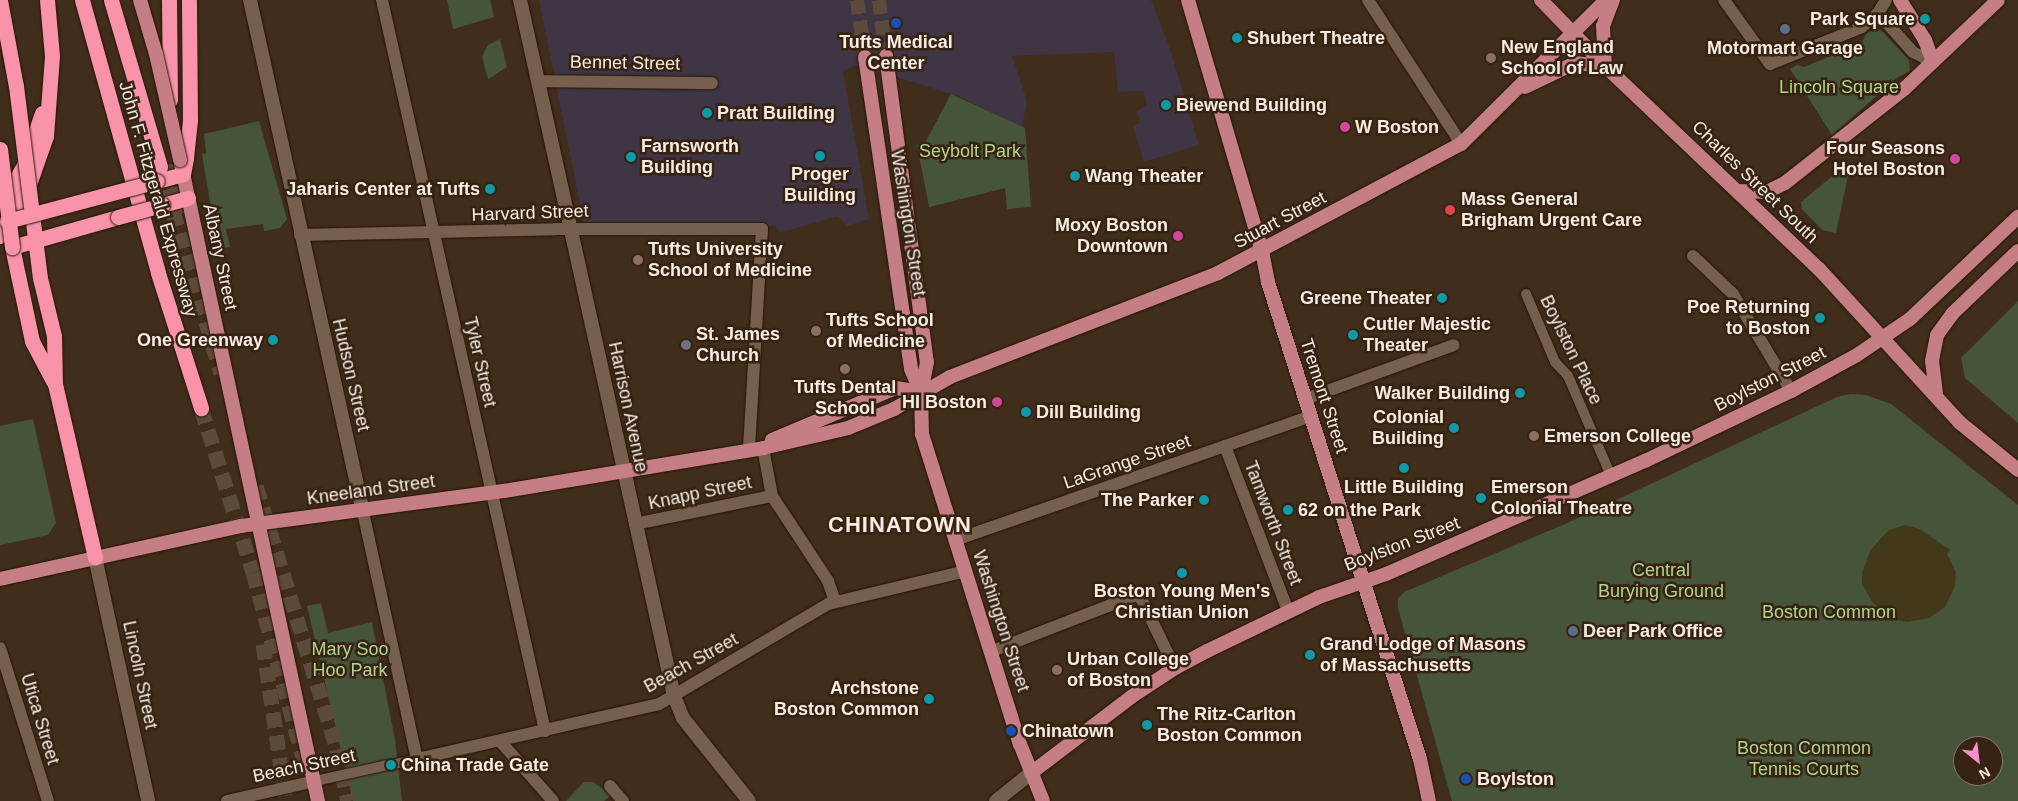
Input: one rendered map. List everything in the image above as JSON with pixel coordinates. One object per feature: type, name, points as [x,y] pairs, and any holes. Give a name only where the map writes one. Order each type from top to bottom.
[{"type":"highway","points":[[0,0],[12,63],[35,240],[54,336],[55,384],[95,557]]},
{"type":"highway","points":[[0,236],[27,190],[44,144],[49,119],[52,56],[47,0]]},
{"type":"highway","name":"John F. Fitzgerald Expressway","points":[[82,0],[158,273],[201,408]]},
{"type":"highway","points":[[111,0],[173,167]]},
{"type":"highway","points":[[169,0],[170,121],[173,167]]},
{"type":"highway","points":[[8,221],[173,167],[190,130],[189,0]]},
{"type":"highway","points":[[0,207],[24,164],[36,132],[48,88],[52,56]]},
{"type":"highway","points":[[0,149],[12,247],[32,341],[55,384]]},
{"type":"highway","points":[[12,247],[188,198]]},
{"type":"main road","name":"Albany Street","points":[[140,0],[158,62],[173,167],[188,198],[318,801]]},
{"type":"main road","name":"Hudson Street","points":[[250,0],[300,235],[363,512]]},
{"type":"main road","name":"Harrison Avenue","points":[[520,0],[674,696],[683,718],[748,801]]},
{"type":"main road","name":"Tremont Street","points":[[1188,0],[1262,252],[1268,282],[1420,760],[1429,801]]},
{"type":"main road","name":"Charles Street South","points":[[1541,0],[1605,66],[1819,269],[1959,422],[2018,470]]},
{"type":"main road","name":"Stuart Street","points":[[920,392],[950,377],[1168,295],[1262,252],[1461,144],[1606,0]]},
{"type":"main road","points":[[1512,94],[1565,65],[1585,62],[1605,66],[1602,26],[1613,0]]},
{"type":"main road","points":[[1900,0],[1925,40],[1933,62]]},
{"type":"main road","points":[[1738,191],[1767,192],[1785,183],[1855,131],[1933,62],[1998,0]]},
{"type":"main road","name":"Washington Street","points":[[886,56],[927,362],[920,392],[922,434],[1031,773],[1043,801]]},
{"type":"main road","name":"Washington Street","points":[[865,57],[911,369],[920,392]]},
{"type":"main road","points":[[879,154],[898,149]]},
{"type":"main road","name":"Boylston Street","points":[[1031,773],[1174,668],[1288,611],[1331,592],[1364,582],[1611,476],[1791,391],[1884,338],[1932,299],[2018,217]]},
{"type":"main road","points":[[1937,396],[1932,370],[1937,335],[1953,313],[2018,251]]},
{"type":"main road","name":"Kneeland Street","points":[[756,449],[896,388],[920,392]]},
{"type":"main road","name":"Kneeland Street","points":[[0,579],[95,557],[258,524],[363,512],[491,493],[756,449],[848,428],[894,409],[920,392]]},
{"type":"main road","name":"Lincoln Street","points":[[95,557],[148,801]]},
{"type":"main road","points":[[996,801],[1031,773]]},
{"type":"street","name":"Tyler Street","points":[[382,0],[545,731]]},
{"type":"street","points":[[1368,0],[1461,144]]},
{"type":"street","points":[[1724,0],[1770,64],[1862,27],[1878,13],[1886,0]]},
{"type":"street","points":[[1878,13],[1913,52],[1933,62]]},
{"type":"street","name":"Bennet Street","points":[[538,81],[712,83]]},
{"type":"street","name":"Harvard Street","points":[[300,235],[570,229],[762,229]]},
{"type":"street","name":"Knapp Street","points":[[762,229],[756,449],[772,496],[828,581],[835,602]]},
{"type":"street","points":[[1693,256],[1733,294],[1791,391]]},
{"type":"street","name":"Boylston Place","points":[[1526,294],[1555,362],[1568,376],[1611,476]]},
{"type":"street","points":[[1305,399],[1454,345]]},
{"type":"street","name":"LaGrange Street","points":[[955,540],[1310,416]]},
{"type":"street","name":"Tamworth Street","points":[[1225,446],[1288,611]]},
{"type":"street","name":"Knapp Street","points":[[635,524],[772,496]]},
{"type":"street","name":"Hudson Street","points":[[363,512],[417,759]]},
{"type":"street","name":"Beach Street","points":[[227,801],[652,706],[674,696],[835,602],[966,571]]},
{"type":"street","points":[[992,651],[1139,594],[1174,668]]},
{"type":"street","name":"Utica Street","points":[[0,648],[48,801]]},
{"type":"street","points":[[500,740],[553,801]]},
{"type":"street","points":[[610,786],[623,801]]},
{"type":"shaded area","name":"Tufts Medical Center","points":[[539,0],[1151,0],[1170,49],[1199,145],[1144,162],[1133,126],[1140,123],[1137,112],[1147,104],[1143,91],[1118,92],[1114,52],[1012,56],[1027,101],[1022,127],[958,96],[857,65],[843,71],[869,219],[847,226],[838,216],[779,233],[775,226],[584,224]]},
{"type":"green space","points":[[447,0],[490,0],[494,17],[453,29]]},
{"type":"green space","name":"Lincoln Square","points":[[1874,29],[1882,31],[1909,60],[1910,71],[1898,77],[1832,135],[1790,69],[1797,65],[1804,67],[1862,43],[1866,34]]},
{"type":"green space","points":[[500,39],[507,67],[488,79],[482,56],[488,45]]},
{"type":"green space","name":"Seybolt Park","points":[[951,94],[1025,128],[1031,207],[1007,209],[1005,188],[929,207],[917,145],[926,141]]},
{"type":"green space","points":[[259,121],[287,219],[280,228],[264,231],[263,224],[226,229],[230,247],[225,248],[217,212],[212,213],[202,154],[206,153],[204,134]]},
{"type":"green space","points":[[1841,169],[1849,171],[1836,233],[1822,230],[1802,209],[1801,202]]},
{"type":"green space","points":[[2018,301],[2018,423],[1965,378],[1961,358]]},
{"type":"green space","name":"Boston Common","points":[[1850,394],[1866,395],[1891,404],[2018,505],[2018,801],[1452,801],[1398,608],[1398,599],[1404,592],[1565,524],[1837,397]]},
{"type":"green space","points":[[33,419],[56,523],[48,535],[0,545],[0,426]]},
{"type":"green space","name":"Mary Soo Hoo Park","points":[[321,603],[328,633],[372,622],[395,740],[402,801],[353,801],[307,606]]},
{"type":"green space","points":[[584,782],[593,782],[611,795],[604,801],[566,801]]},
{"type":"sand","points":[[1905,525],[1920,529],[1950,550],[1947,554],[1956,572],[1955,586],[1945,607],[1929,618],[1907,622],[1889,618],[1873,603],[1862,584],[1862,573],[1870,551],[1889,530]]},
{"type":"tunnel","points":[[857,0],[865,57]]},
{"type":"tunnel","points":[[879,0],[886,56]]},
{"type":"tunnel","points":[[174,163],[182,212]]},
{"type":"tunnel","points":[[160,167],[221,373]]},
{"type":"tunnel","points":[[201,408],[253,572],[306,768]]},
{"type":"tunnel","points":[[256,486],[337,749],[348,801]]},
{"type":"tunnel","points":[[263,644],[286,801]]},
{"type":"place","name":"Park Square","points":[[1925,19]]},
{"type":"place","name":"Tufts Medical Center","points":[[896,23]]},
{"type":"place","name":"Motormart Garage","points":[[1785,29]]},
{"type":"place","name":"Shubert Theatre","points":[[1237,38]]},
{"type":"place","name":"New England School of Law","points":[[1491,58]]},
{"type":"place","name":"Biewend Building","points":[[1166,105]]},
{"type":"place","name":"Pratt Building","points":[[707,113]]},
{"type":"place","name":"W Boston","points":[[1345,127]]},
{"type":"place","name":"Proger Building","points":[[820,156]]},
{"type":"place","name":"Farnsworth Building","points":[[631,157]]},
{"type":"place","name":"Four Seasons Hotel Boston","points":[[1955,159]]},
{"type":"place","name":"Wang Theater","points":[[1075,176]]},
{"type":"place","name":"Jaharis Center at Tufts","points":[[490,189]]},
{"type":"place","name":"Mass General Brigham Urgent Care","points":[[1450,210]]},
{"type":"place","name":"Moxy Boston Downtown","points":[[1178,236]]},
{"type":"place","name":"Tufts University School of Medicine","points":[[638,260]]},
{"type":"place","name":"Greene Theater","points":[[1442,298]]},
{"type":"place","name":"Poe Returning to Boston","points":[[1820,318]]},
{"type":"place","name":"Tufts School of Medicine","points":[[816,331]]},
{"type":"place","name":"Cutler Majestic Theater","points":[[1353,335]]},
{"type":"place","name":"One Greenway","points":[[273,340]]},
{"type":"place","name":"St. James Church","points":[[686,345]]},
{"type":"place","name":"Tufts Dental School","points":[[845,369]]},
{"type":"place","name":"Walker Building","points":[[1520,393]]},
{"type":"place","name":"HI Boston","points":[[997,402]]},
{"type":"place","name":"Dill Building","points":[[1026,412]]},
{"type":"place","name":"Colonial Building","points":[[1454,428]]},
{"type":"place","name":"Emerson College","points":[[1534,436]]},
{"type":"place","name":"Little Building","points":[[1404,468]]},
{"type":"place","name":"Emerson Colonial Theatre","points":[[1481,498]]},
{"type":"place","name":"The Parker","points":[[1204,500]]},
{"type":"place","name":"62 on the Park","points":[[1288,510]]},
{"type":"place","name":"Boston Young Men's Christian Union","points":[[1182,573]]},
{"type":"place","name":"Deer Park Office","points":[[1573,631]]},
{"type":"place","name":"Grand Lodge of Masons of Massachusetts","points":[[1310,655]]},
{"type":"place","name":"Urban College of Boston","points":[[1057,670]]},
{"type":"place","name":"Archstone Boston Common","points":[[929,699]]},
{"type":"place","name":"The Ritz-Carlton Boston Common","points":[[1147,725]]},
{"type":"place","name":"Chinatown","points":[[1011,731]]},
{"type":"place","name":"China Trade Gate","points":[[391,765]]},
{"type":"place","name":"Boylston","points":[[1466,779]]},
{"type":"district","name":"CHINATOWN","points":[[900,525]]},
{"type":"park label","name":"Central Burying Ground","points":[[1661,581]]},
{"type":"park label","name":"Boston Common Tennis Courts","points":[[1804,760]]}]
